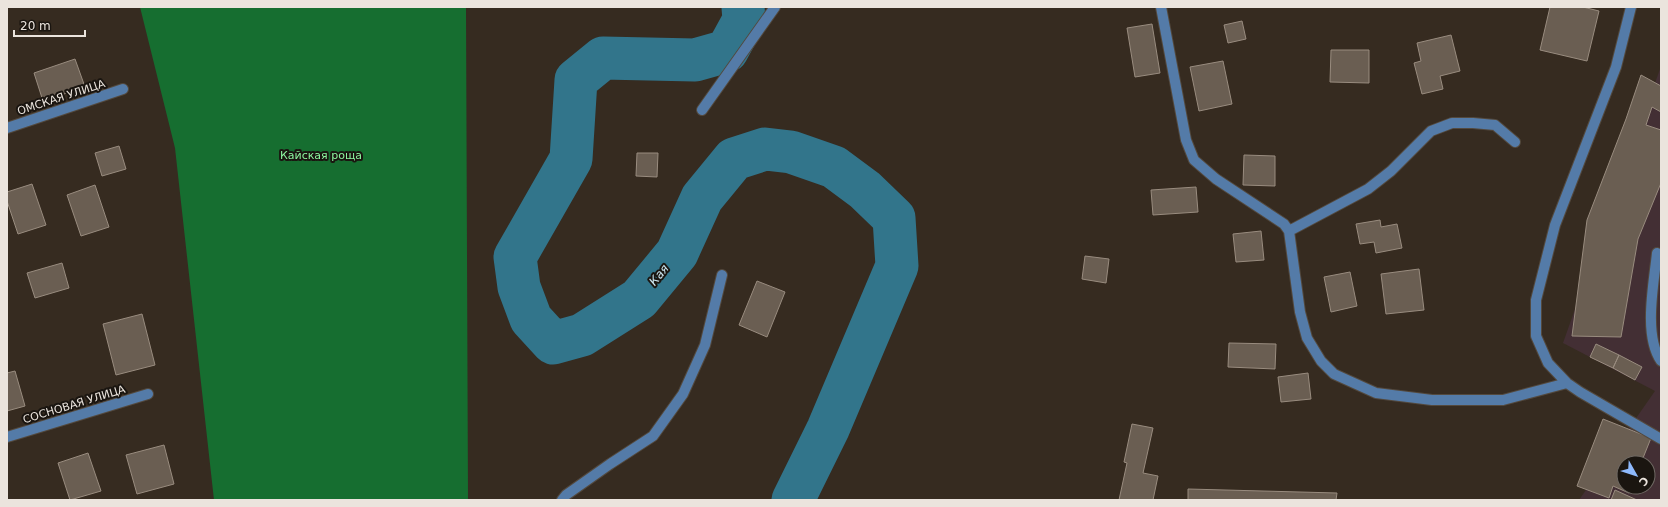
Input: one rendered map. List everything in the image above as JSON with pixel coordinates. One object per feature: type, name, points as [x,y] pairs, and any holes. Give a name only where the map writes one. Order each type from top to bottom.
[{"type":"street","points":[[702,110],[775,7]]},
{"type":"street","points":[[1161,7],[1186,140],[1194,160],[1216,179],[1284,224],[1289,231],[1300,312],[1307,338],[1320,361],[1334,374],[1376,393],[1432,400],[1503,400],[1568,383]]},
{"type":"street","points":[[1631,7],[1616,67],[1555,225],[1536,300],[1536,336],[1548,363],[1568,383],[1580,392],[1661,439]]},
{"type":"street","name":"ОМСКАЯ УЛИЦА","points":[[7,128],[123,89]]},
{"type":"street","points":[[1289,231],[1368,189],[1391,171],[1431,131],[1452,123],[1495,125],[1515,142]]},
{"type":"street","points":[[1657,253],[1650,323],[1657,355],[1661,361]]},
{"type":"street","points":[[562,500],[566,495],[610,464],[653,436],[683,394],[705,345],[722,276]]},
{"type":"street","name":"СОСНОВАЯ УЛИЦА","points":[[7,436],[148,394]]},
{"type":"shaded area","points":[[1661,59],[1661,500],[1579,500],[1655,391],[1563,343],[1660,69]]},
{"type":"green space","name":"Кайская роща","points":[[140,7],[466,7],[468,500],[214,500],[175,148]]},
{"type":"building","points":[[1550,7],[1583,7],[1599,11],[1587,61],[1540,50]]},
{"type":"building","points":[[1242,21],[1246,39],[1228,43],[1224,25]]},
{"type":"building","points":[[1152,24],[1160,73],[1135,77],[1127,28]]},
{"type":"building","points":[[1451,35],[1460,71],[1440,76],[1443,89],[1422,94],[1414,63],[1421,61],[1417,43]]},
{"type":"building","points":[[1331,50],[1369,50],[1369,83],[1330,82]]},
{"type":"building","points":[[75,59],[85,87],[43,101],[34,73]]},
{"type":"building","points":[[1223,61],[1232,104],[1199,111],[1190,67]]},
{"type":"building","points":[[1641,75],[1661,86],[1661,112],[1652,107],[1646,125],[1661,130],[1661,183],[1638,239],[1621,337],[1572,336],[1587,220],[1626,119]]},
{"type":"building","points":[[119,146],[126,169],[102,176],[95,153]]},
{"type":"building","points":[[637,153],[658,153],[657,177],[636,176]]},
{"type":"building","points":[[1244,155],[1275,156],[1275,186],[1243,185]]},
{"type":"building","points":[[32,184],[46,225],[18,234],[7,201],[7,192]]},
{"type":"building","points":[[95,185],[109,227],[81,236],[67,195]]},
{"type":"building","points":[[1196,187],[1198,212],[1153,215],[1151,190]]},
{"type":"building","points":[[1380,220],[1381,227],[1397,224],[1402,248],[1376,253],[1374,242],[1360,244],[1356,224]]},
{"type":"building","points":[[1261,231],[1264,260],[1236,262],[1233,234]]},
{"type":"building","points":[[1085,256],[1109,259],[1106,283],[1082,279]]},
{"type":"building","points":[[62,263],[69,288],[35,298],[27,273]]},
{"type":"building","points":[[1419,269],[1424,310],[1386,314],[1381,274]]},
{"type":"building","points":[[1350,272],[1357,306],[1331,312],[1324,277]]},
{"type":"building","points":[[757,281],[785,292],[767,337],[739,325]]},
{"type":"building","points":[[142,314],[155,365],[116,375],[103,324]]},
{"type":"building","points":[[1229,343],[1276,344],[1275,369],[1228,367]]},
{"type":"building","points":[[1596,344],[1619,355],[1613,368],[1590,357]]},
{"type":"building","points":[[1619,355],[1642,367],[1635,380],[1613,368]]},
{"type":"building","points":[[15,371],[25,406],[7,411],[7,373]]},
{"type":"building","points":[[1308,373],[1311,399],[1281,402],[1278,377]]},
{"type":"building","points":[[1603,419],[1651,438],[1644,455],[1616,455],[1616,487],[1613,486],[1609,498],[1577,486]]},
{"type":"building","points":[[1132,424],[1153,428],[1143,473],[1158,476],[1153,500],[1119,500],[1127,463],[1124,462]]},
{"type":"building","points":[[164,445],[174,484],[137,494],[126,455]]},
{"type":"building","points":[[88,453],[101,491],[70,500],[58,463]]},
{"type":"building","points":[[1188,489],[1337,493],[1336,500],[1188,500]]},
{"type":"building","points":[[1615,490],[1616,495],[1626,495],[1637,500],[1611,500]]},
{"type":"waterway","name":"Кая","points":[[743,7],[744,20],[727,51],[695,60],[603,58],[576,80],[571,159],[515,257],[519,287],[531,319],[553,343],[582,335],[639,299],[677,253],[702,198],[734,159],[765,149],[791,152],[834,167],[865,190],[894,218],[897,266],[828,429],[793,500]]}]
